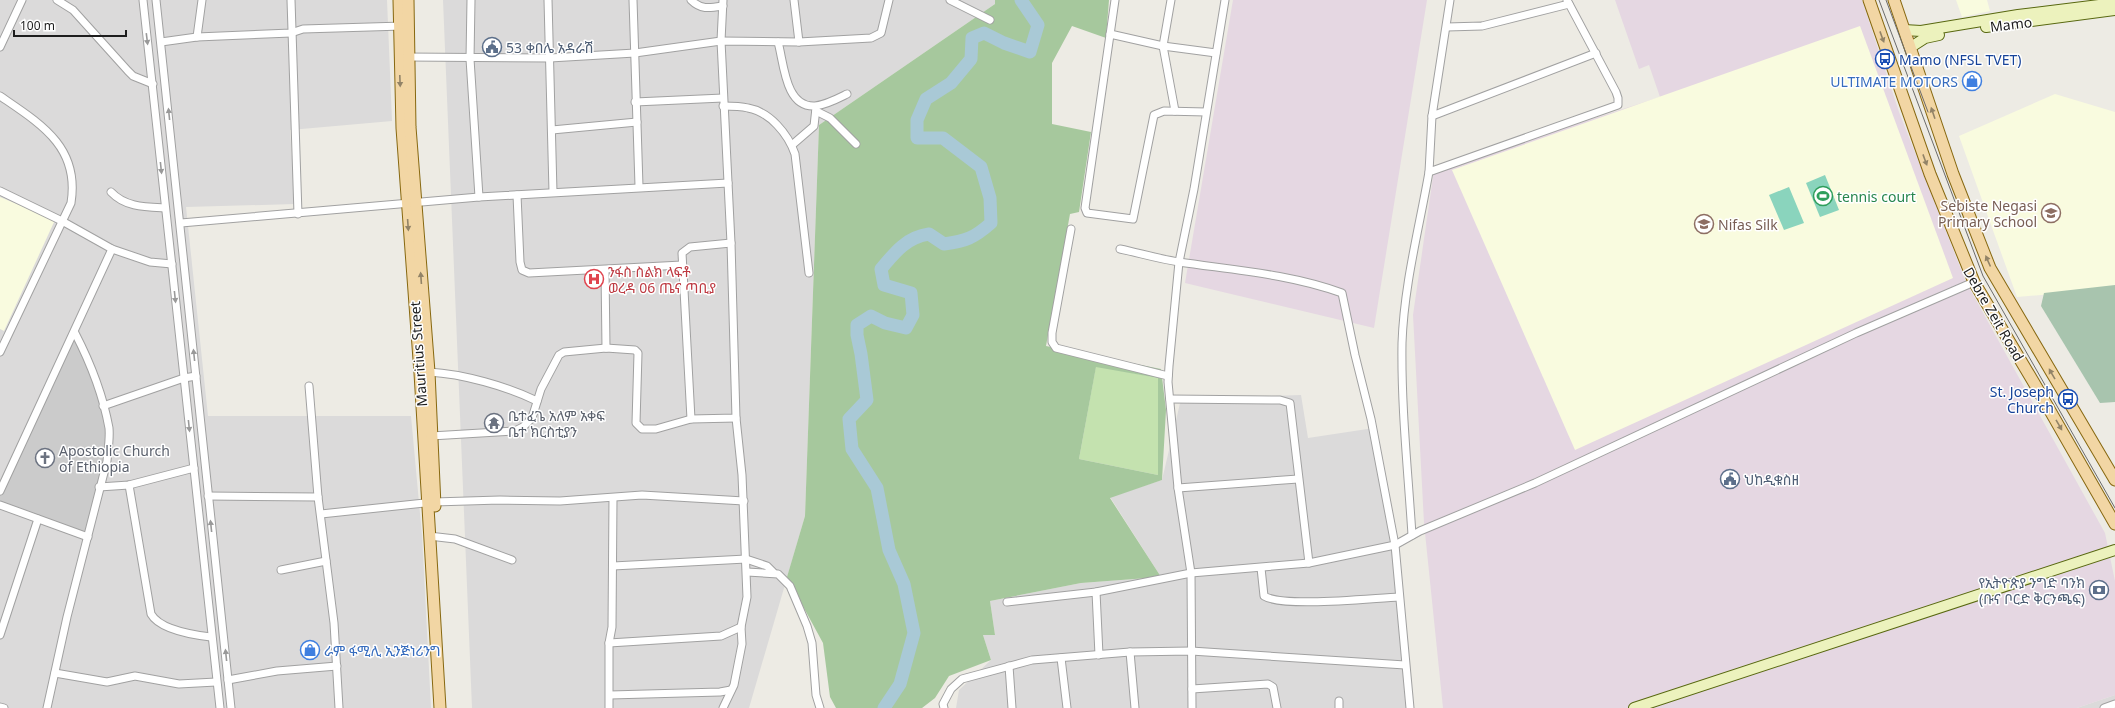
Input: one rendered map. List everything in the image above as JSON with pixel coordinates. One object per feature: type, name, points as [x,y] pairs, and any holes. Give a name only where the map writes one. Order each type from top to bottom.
[{"type":"main road","name":"Mauritius Street","points":[[399,0],[404,26]]},
{"type":"main road","name":"Mauritius Street","points":[[408,0],[404,26],[404,58],[420,373],[433,536],[440,708]]},
{"type":"main road","name":"Debre Zeit Road","points":[[1869,0],[1930,174],[1974,282],[2041,394],[2115,524]]},
{"type":"main road","name":"Debre Zeit Road","points":[[1894,0],[1953,174],[1990,268],[2115,480]]},
{"type":"main road","points":[[1904,30],[1921,31],[2019,19],[2115,3]]},
{"type":"main road","name":"Mamo","points":[[1910,48],[1925,38],[2019,19],[2115,10]]},
{"type":"main road","name":"Mauritius Street","points":[[411,202],[429,372],[431,503]]},
{"type":"main road","name":"Mauritius Street","points":[[433,536],[447,708]]},
{"type":"main road","points":[[1634,708],[2115,550]]},
{"type":"street","points":[[1,44],[22,0]]},
{"type":"street","points":[[57,0],[73,10],[133,76],[152,84]]},
{"type":"street","points":[[143,0],[211,638],[220,708]]},
{"type":"street","points":[[156,0],[181,223],[231,708]]},
{"type":"street","points":[[197,37],[202,0]]},
{"type":"street","points":[[291,0],[298,214]]},
{"type":"street","points":[[471,0],[470,59],[479,197]]},
{"type":"street","points":[[548,0],[553,192]]},
{"type":"street","points":[[633,0],[635,102],[639,186]]},
{"type":"street","points":[[691,0],[699,7],[708,8],[723,3],[721,41],[731,243],[736,418],[744,501],[747,572],[747,596],[741,627],[742,644],[734,685],[723,708]]},
{"type":"street","points":[[794,0],[799,42]]},
{"type":"street","points":[[404,58],[550,58],[635,53],[721,41],[799,42],[876,36],[881,33],[883,28],[889,0]]},
{"type":"street","points":[[950,0],[990,20]]},
{"type":"street","points":[[1115,0],[1085,208],[1087,213],[1133,219],[1154,115],[1164,111],[1206,112]]},
{"type":"street","points":[[1171,0],[1163,46],[1175,111]]},
{"type":"street","points":[[1192,708],[1190,573],[1178,488],[1168,376],[1179,262],[1194,189],[1224,0]]},
{"type":"street","points":[[1412,535],[1403,386],[1402,342],[1408,284],[1429,172],[1432,116],[1450,0]]},
{"type":"street","points":[[1429,172],[1618,105],[1616,92],[1568,2],[1482,26],[1447,27]]},
{"type":"street","points":[[161,42],[197,37],[291,33],[303,29],[404,26]]},
{"type":"street","points":[[1110,34],[1163,46],[1216,53]]},
{"type":"street","points":[[778,42],[789,86],[796,101],[805,106],[816,109],[830,118],[856,144]]},
{"type":"street","points":[[1432,116],[1596,53]]},
{"type":"street","points":[[816,109],[847,94]]},
{"type":"street","points":[[0,96],[47,130],[60,145],[71,168],[74,187],[71,203],[0,352]]},
{"type":"street","points":[[635,102],[723,102],[760,112],[783,130],[796,154],[809,273]]},
{"type":"street","points":[[792,145],[814,126],[816,109]]},
{"type":"street","points":[[552,130],[636,122]]},
{"type":"street","points":[[181,223],[298,214],[411,202],[479,197],[639,186],[728,183]]},
{"type":"street","points":[[0,191],[62,221],[112,249],[150,262],[172,264]]},
{"type":"street","points":[[111,192],[117,198],[128,204],[165,208]]},
{"type":"street","points":[[517,195],[520,262],[522,270],[529,273],[682,265]]},
{"type":"street","points":[[1071,229],[1052,334],[1052,342],[1056,348],[1168,376]]},
{"type":"street","points":[[691,419],[682,253],[684,249],[690,247],[731,243]]},
{"type":"street","points":[[0,491],[75,333],[112,249]]},
{"type":"street","points":[[1120,249],[1179,262],[1224,267],[1326,287],[1342,293],[1355,355],[1371,419],[1395,545],[1398,597],[1410,708]]},
{"type":"street","points":[[605,270],[606,348]]},
{"type":"street","points":[[1007,602],[1096,592],[1190,573],[1309,563],[1395,545],[1412,535],[1535,483],[1856,333],[1974,282]]},
{"type":"street","points":[[47,708],[66,617],[107,461],[109,429],[103,406],[85,353],[75,333]]},
{"type":"street","points":[[431,436],[515,431],[523,427],[532,418],[537,401],[559,355],[564,352],[606,348],[635,350],[638,353],[636,423],[638,426],[648,430],[691,419],[736,418]]},
{"type":"street","points":[[429,372],[442,373],[508,389],[537,401]]},
{"type":"street","points":[[103,406],[184,378],[196,376]]},
{"type":"street","points":[[309,386],[318,496],[337,666],[339,708]]},
{"type":"street","points":[[1170,399],[1280,400],[1290,403],[1309,563]]},
{"type":"street","points":[[99,487],[129,485],[194,468]]},
{"type":"street","points":[[1178,488],[1298,479]]},
{"type":"street","points":[[129,485],[151,614],[155,621],[163,625],[190,634],[211,638]]},
{"type":"street","points":[[321,514],[431,503],[500,500],[560,501],[642,495],[744,501]]},
{"type":"street","points":[[208,496],[318,496]]},
{"type":"street","points":[[609,708],[609,643],[612,635],[613,498]]},
{"type":"street","points":[[0,505],[88,537]]},
{"type":"street","points":[[0,635],[2,623],[38,519]]},
{"type":"street","points":[[433,536],[455,539],[512,560]]},
{"type":"street","points":[[613,566],[746,559],[768,566],[773,572],[785,579],[790,586],[808,626],[812,643],[816,695],[820,708]]},
{"type":"street","points":[[280,570],[326,562]]},
{"type":"street","points":[[1261,568],[1264,596],[1275,599],[1334,601],[1398,597]]},
{"type":"street","points":[[747,572],[773,572]]},
{"type":"street","points":[[1096,592],[1099,655]]},
{"type":"street","points":[[609,643],[721,636],[741,627]]},
{"type":"street","points":[[942,707],[951,689],[962,679],[1032,660],[1130,652],[1191,651],[1405,665]]},
{"type":"street","points":[[1130,652],[1135,708]]},
{"type":"street","points":[[1061,658],[1067,708]]},
{"type":"street","points":[[228,680],[277,671],[337,666]]},
{"type":"street","points":[[1008,666],[1012,708]]},
{"type":"street","points":[[55,673],[107,682],[134,676],[179,684],[216,682]]},
{"type":"street","points":[[1192,689],[1268,684],[1274,687],[1277,708]]},
{"type":"street","points":[[610,695],[716,692],[731,690]]},
{"type":"street","points":[[2104,708],[2115,704]]},
{"type":"street","points":[[0,706],[4,708]]},
{"type":"shaded area","points":[[0,0],[387,0],[392,121],[290,130],[295,204],[186,207],[208,416],[411,416],[422,535],[431,708],[0,708]]},
{"type":"shaded area","points":[[443,0],[995,0],[995,4],[819,125],[805,516],[749,708],[472,708]]},
{"type":"shaded area","points":[[1233,0],[1427,0],[1374,328],[1185,283]]},
{"type":"shaded area","points":[[1615,0],[1862,0],[1899,112],[1966,282],[2105,533],[2115,581],[2115,695],[2077,708],[1443,708],[1424,523],[1413,315],[1434,170],[1660,97],[1649,65],[1639,69]]},
{"type":"shaded area","points":[[1956,0],[1987,0],[1990,11],[1962,17]]},
{"type":"shaded area","name":"Nifas Silk","points":[[1860,26],[1953,278],[1575,450],[1452,170]]},
{"type":"shaded area","name":"Sebiste Negasi Primary School","points":[[2055,94],[2115,112],[2115,289],[2017,297],[1959,136]]},
{"type":"shaded area","points":[[0,197],[55,220],[4,331],[0,329]]},
{"type":"shaded area","points":[[2115,285],[2115,402],[2100,403],[2041,306],[2044,293]]},
{"type":"shaded area","points":[[75,333],[85,353],[107,423],[105,453],[99,487],[85,536],[0,505],[0,492]]},
{"type":"shaded area","points":[[1301,395],[1308,438],[1374,428],[1388,503],[1409,708],[956,708],[959,690],[991,660],[983,635],[995,635],[990,601],[1081,583],[1161,577],[1110,497],[1162,480],[1181,399]]},
{"type":"shaded area","points":[[2115,695],[2115,708],[2077,708]]},
{"type":"green space","points":[[995,0],[1109,0],[1106,38],[1072,26],[1052,63],[1052,124],[1091,132],[1079,212],[1070,214],[1046,346],[1161,369],[1166,410],[1162,480],[1110,498],[1161,577],[1081,583],[990,601],[995,635],[983,635],[991,660],[949,676],[935,698],[922,708],[836,708],[830,697],[823,643],[787,577],[805,516],[819,125],[995,4]],"holes":[[[1096,367],[1158,378],[1158,475],[1079,459]]]},
{"type":"green space","name":"tennis court","points":[[1825,175],[1839,210],[1820,217],[1806,183]]},
{"type":"green space","points":[[1789,187],[1804,223],[1784,230],[1769,195]]},
{"type":"green space","points":[[1096,366],[1158,378],[1158,475],[1079,459]]},
{"type":"waterway","points":[[884,708],[900,684],[914,633],[904,584],[889,550],[877,488],[852,449],[849,419],[867,400],[857,335],[857,325],[871,316],[885,323],[906,328],[913,315],[911,293],[884,285],[881,269],[902,246],[914,238],[929,234],[944,244],[958,242],[980,232],[991,223],[990,198],[981,167],[943,138],[917,138],[917,120],[926,99],[951,83],[971,59],[972,38],[984,33],[1004,43],[1030,52],[1038,25],[1021,0]]},
{"type":"tram line","points":[[1879,0],[1983,276],[2115,508]]},
{"type":"tram line","points":[[1886,0],[1928,112]]},
{"type":"place","name":"53 ቀበሌ አዳራሽ","points":[[492,47]]},
{"type":"place","name":"Mamo (NFSL TVET)","points":[[1885,59]]},
{"type":"place","name":"ULTIMATE MOTORS","points":[[1972,81]]},
{"type":"place","name":"tennis court","points":[[1823,196]]},
{"type":"place","name":"Sebiste Negasi Primary School","points":[[2051,213]]},
{"type":"place","name":"Nifas Silk","points":[[1704,224]]},
{"type":"place","name":"ንፋስ ስልክ ላፍቶ ወረዳ 06 ጤና ጣቢያ","points":[[594,279]]},
{"type":"place","name":"St. Joseph Church","points":[[2068,399]]},
{"type":"place","name":"ቤተፈጌ አለም አቀፍ ቤተ ክርስቲያን","points":[[494,423]]},
{"type":"place","name":"Apostolic Church of Ethiopia","points":[[45,458]]},
{"type":"place","name":"ህከዲቁስዘ","points":[[1730,479]]},
{"type":"place","name":"የኢትዮጵያ ንግድ ባንክ (ቡና ቦርድ ቅርንጫፍ)","points":[[2099,590]]},
{"type":"place","name":"ራም ፋሚሊ ኢንጅነሪንግ","points":[[310,650]]}]
